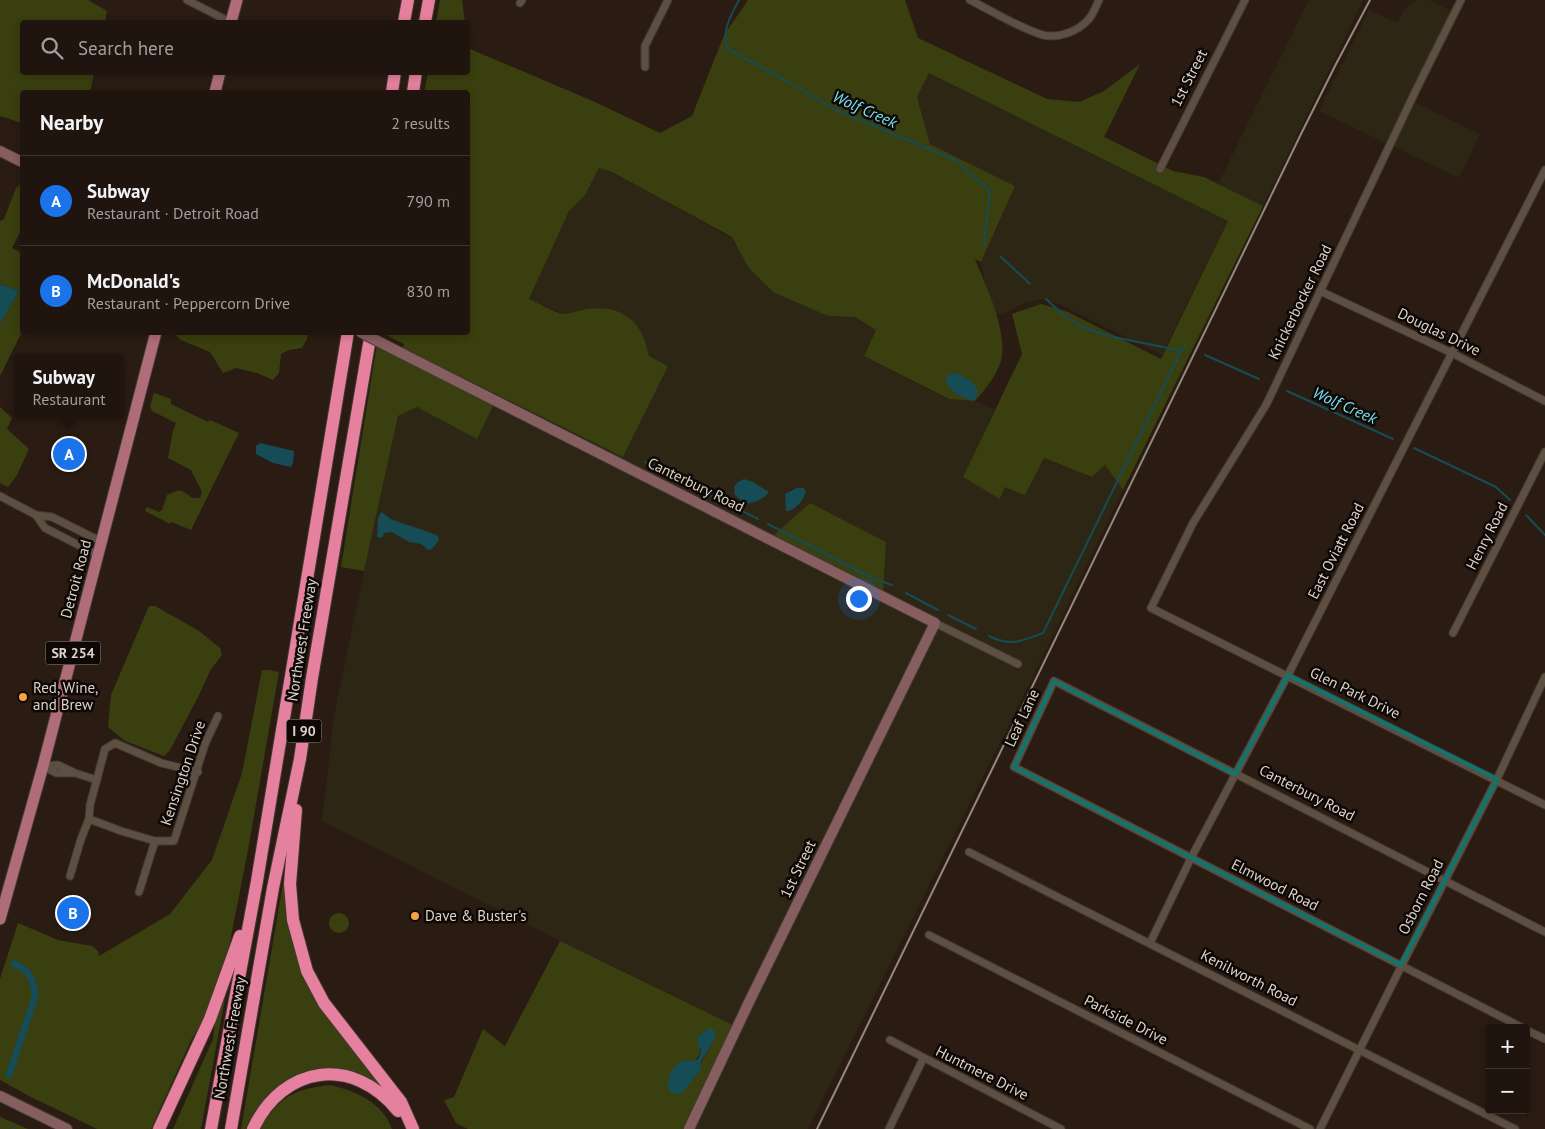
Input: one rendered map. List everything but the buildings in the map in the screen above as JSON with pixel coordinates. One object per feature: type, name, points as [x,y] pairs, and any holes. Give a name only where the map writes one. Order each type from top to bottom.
[{"type":"highway","points":[[404,20],[408,0]]},
{"type":"highway","points":[[425,20],[428,0]]},
{"type":"highway","points":[[392,90],[395,75]]},
{"type":"highway","points":[[413,90],[416,75]]},
{"type":"highway","name":"Northwest Freeway","points":[[211,1129],[257,881],[348,335]]},
{"type":"highway","name":"Northwest Freeway","points":[[231,1129],[273,888],[300,758],[370,335]]},
{"type":"highway","points":[[300,758],[290,884],[293,920],[307,971],[324,1003],[402,1102],[413,1129]]},
{"type":"highway","points":[[159,1129],[217,1001],[257,881]]},
{"type":"highway","points":[[253,1129],[270,1102],[282,1090],[313,1076],[328,1075],[360,1080],[375,1088],[388,1099],[399,1113],[406,1129]]},
{"type":"main road","points":[[232,20],[237,0]]},
{"type":"main road","points":[[216,90],[219,75]]},
{"type":"main road","name":"Detroit Road","points":[[0,919],[43,766],[155,335]]},
{"type":"street","points":[[187,0],[227,20]]},
{"type":"street","points":[[645,67],[645,46],[668,0]]},
{"type":"street","points":[[970,0],[1031,30],[1043,35],[1054,36],[1080,28],[1090,18],[1099,0]]},
{"type":"street","name":"1st Street","points":[[1160,169],[1245,0]]},
{"type":"street","name":"Knickerbocker Road","points":[[1151,608],[1193,523],[1266,405],[1416,90],[1461,0]]},
{"type":"street","points":[[0,150],[20,161]]},
{"type":"street","name":"East Oviatt Road","points":[[1150,943],[1191,858],[1288,676],[1545,170]]},
{"type":"street","name":"Douglas Drive","points":[[1320,291],[1452,352],[1545,401]]},
{"type":"street","name":"Canterbury Road","points":[[366,335],[1018,664]]},
{"type":"street","name":"Henry Road","points":[[1453,632],[1545,452]]},
{"type":"street","points":[[0,496],[36,515],[52,516],[102,542]]},
{"type":"street","points":[[36,515],[45,528],[98,555]]},
{"type":"street","name":"Glen Park Drive","points":[[1151,608],[1497,779],[1545,805]]},
{"type":"street","name":"1st Street","points":[[689,1129],[935,622]]},
{"type":"street","name":"Osborn Road","points":[[1320,1129],[1401,965],[1497,779],[1545,677]]},
{"type":"street","name":"Canterbury Road","points":[[1054,681],[1545,932]]},
{"type":"street","name":"Leaf Lane","points":[[1014,767],[1054,681]]},
{"type":"street","name":"Kensington Drive","points":[[89,819],[155,841],[174,841],[206,744],[218,716]]},
{"type":"street","points":[[70,876],[89,819],[90,806],[106,749],[115,743],[161,763],[198,772]]},
{"type":"street","points":[[43,766],[58,765],[97,780]]},
{"type":"street","name":"Elmwood Road","points":[[1014,767],[1515,1024]]},
{"type":"street","points":[[138,892],[155,841]]},
{"type":"street","name":"Kenilworth Road","points":[[969,852],[1515,1129]]},
{"type":"street","name":"Parkside Drive","points":[[929,934],[1310,1129]]},
{"type":"street","points":[[1530,1032],[1545,1039]]},
{"type":"street","name":"Huntmere Drive","points":[[890,1040],[923,1059],[1061,1129]]},
{"type":"street","points":[[890,1129],[923,1059]]},
{"type":"street","points":[[0,1096],[67,1129]]},
{"type":"highlighted area","points":[[1288,675],[1497,779],[1401,965],[1014,767],[1054,681],[1235,774]]},
{"type":"shaded area","points":[[1309,0],[1363,0],[1263,206],[1218,184]]},
{"type":"shaded area","points":[[1418,0],[1429,0],[1451,11],[1408,99],[1480,134],[1459,178],[1319,111],[1369,10],[1397,23],[1405,8]]},
{"type":"shaded area","points":[[929,72],[1228,221],[1162,355],[1059,304],[1041,299],[992,316],[981,262],[1015,186],[930,144],[917,97]]},
{"type":"shaded area","points":[[599,168],[612,172],[732,238],[748,267],[828,316],[855,317],[876,330],[864,356],[948,399],[975,401],[995,409],[963,477],[1001,499],[1005,487],[1043,458],[1092,477],[1105,465],[1123,490],[1036,670],[808,1129],[685,1129],[735,1026],[560,941],[322,821],[334,716],[398,416],[417,407],[477,438],[498,395],[623,457],[668,366],[649,356],[647,347],[586,309],[562,314],[529,299],[569,210],[585,195]]},
{"type":"green space","points":[[0,0],[88,0],[107,11],[105,20],[20,20],[20,75],[94,75],[90,90],[20,90],[20,122],[0,116]]},
{"type":"green space","points":[[440,0],[462,0],[465,20],[436,20]]},
{"type":"green space","points":[[748,0],[905,0],[918,38],[1047,99],[1079,102],[1104,91],[1140,64],[1104,137],[1173,171],[1204,177],[1263,206],[1123,490],[1105,465],[1092,477],[1044,458],[1025,495],[1005,487],[1000,499],[963,477],[1022,354],[1012,314],[1041,304],[1068,312],[1161,359],[1228,221],[929,73],[917,97],[930,144],[1015,186],[981,262],[975,259],[998,318],[1001,331],[1002,355],[996,373],[975,401],[949,399],[864,356],[876,330],[855,317],[828,316],[773,292],[748,267],[732,237],[612,172],[599,168],[585,195],[569,211],[529,299],[564,314],[584,309],[600,308],[611,309],[621,313],[636,325],[642,334],[649,356],[668,366],[623,457],[403,348],[404,344],[386,335],[470,335],[470,90],[424,90],[428,75],[470,75],[470,49],[595,102],[660,133],[692,116],[724,35]]},
{"type":"green space","points":[[20,185],[20,232],[12,248],[20,252],[20,335],[0,376],[0,324],[19,291],[0,284],[0,221],[4,219],[16,188]]},
{"type":"green space","points":[[176,335],[308,335],[302,348],[289,350],[281,354],[279,373],[273,380],[257,373],[236,368],[223,373],[210,352],[181,340]]},
{"type":"green space","points":[[377,344],[495,402],[477,439],[417,407],[398,416],[364,571],[341,567]]},
{"type":"green space","points":[[154,393],[171,399],[171,404],[208,422],[210,420],[239,433],[191,530],[172,522],[170,524],[145,511],[147,507],[159,512],[162,510],[167,495],[175,491],[183,492],[193,498],[200,498],[202,492],[191,470],[168,458],[176,423],[152,411],[150,406]]},
{"type":"green space","points":[[0,407],[12,418],[7,429],[29,449],[17,475],[8,487],[0,483]]},
{"type":"green space","points":[[810,503],[886,542],[883,592],[772,537]]},
{"type":"green space","points":[[149,606],[155,606],[199,631],[220,648],[222,655],[211,669],[170,750],[164,756],[125,741],[108,727],[111,695]]},
{"type":"green space","points":[[262,670],[279,672],[229,947],[205,1019],[192,1038],[151,1129],[97,1129],[0,1080],[0,979],[18,923],[58,940],[92,946],[98,951],[99,956],[170,914],[212,860],[242,773]]},
{"type":"green space","points":[[285,872],[303,967],[390,1092],[310,1073],[249,1129],[241,1129]]},
{"type":"green space","points":[[339,913],[346,916],[349,923],[346,930],[339,933],[332,930],[329,923],[332,916]]},
{"type":"green space","points":[[560,941],[735,1026],[685,1129],[468,1129],[456,1123],[444,1100],[454,1097],[483,1029],[505,1046]],"holes":[[[715,1038],[699,1067],[669,1079],[674,1068],[695,1060],[700,1053],[700,1048]]]},
{"type":"green space","points":[[226,993],[201,1129],[173,1129],[213,1039],[215,1022]]},
{"type":"green space","points":[[330,1085],[367,1099],[382,1112],[392,1129],[260,1129],[274,1109],[289,1096],[307,1089]]},
{"type":"green space","points":[[0,1117],[28,1129],[0,1129]]},
{"type":"water","points":[[0,284],[19,291],[0,324]]},
{"type":"water","points":[[954,373],[973,383],[978,394],[974,401],[956,394],[947,384],[946,379],[948,375]]},
{"type":"water","points":[[260,443],[294,451],[291,467],[273,463],[256,454],[256,446]]},
{"type":"water","points":[[744,479],[769,492],[759,500],[745,504],[735,495],[734,487]]},
{"type":"water","points":[[797,488],[803,488],[806,491],[803,498],[796,507],[786,511],[785,494]]},
{"type":"water","points":[[381,512],[393,520],[438,536],[439,540],[432,549],[428,550],[421,544],[409,542],[392,532],[384,533],[382,538],[377,537],[378,519]]},
{"type":"water","points":[[710,1028],[715,1031],[715,1038],[701,1062],[700,1071],[681,1094],[671,1093],[668,1081],[674,1068],[681,1062],[694,1061],[699,1058],[701,1049],[698,1047],[698,1036]]},
{"type":"waterway","name":"Wolf Creek","points":[[739,0],[726,30],[728,49],[834,109],[955,160],[989,190],[985,244]]},
{"type":"waterway","name":"Wolf Creek","points":[[1000,256],[1030,284]]},
{"type":"waterway","name":"Wolf Creek","points":[[1046,299],[1072,321],[1094,331],[1181,351],[1185,346]]},
{"type":"waterway","points":[[989,636],[1004,641],[1016,642],[1043,633],[1181,351]]},
{"type":"waterway","name":"Wolf Creek","points":[[1205,355],[1259,379]]},
{"type":"waterway","name":"Wolf Creek","points":[[1287,391],[1393,439]]},
{"type":"waterway","name":"Wolf Creek","points":[[1414,448],[1496,487],[1510,500]]},
{"type":"waterway","points":[[645,462],[758,519]]},
{"type":"waterway","name":"Wolf Creek","points":[[1526,515],[1545,535]]},
{"type":"waterway","points":[[768,524],[872,578],[892,585]]},
{"type":"waterway","points":[[906,593],[938,610]]},
{"type":"waterway","points":[[948,615],[976,629]]},
{"type":"waterway","points":[[9,1075],[35,997],[34,986],[30,976],[24,969],[14,964]]},
{"type":"railway","points":[[817,1129],[1302,132],[1370,0]]},
{"type":"place","name":"Subway","points":[[69,454]]},
{"type":"place","name":"Red, Wine, and Brew","points":[[23,697]]},
{"type":"place","name":"McDonald's","points":[[73,913]]},
{"type":"place","name":"Dave & Buster's","points":[[415,916]]}]
